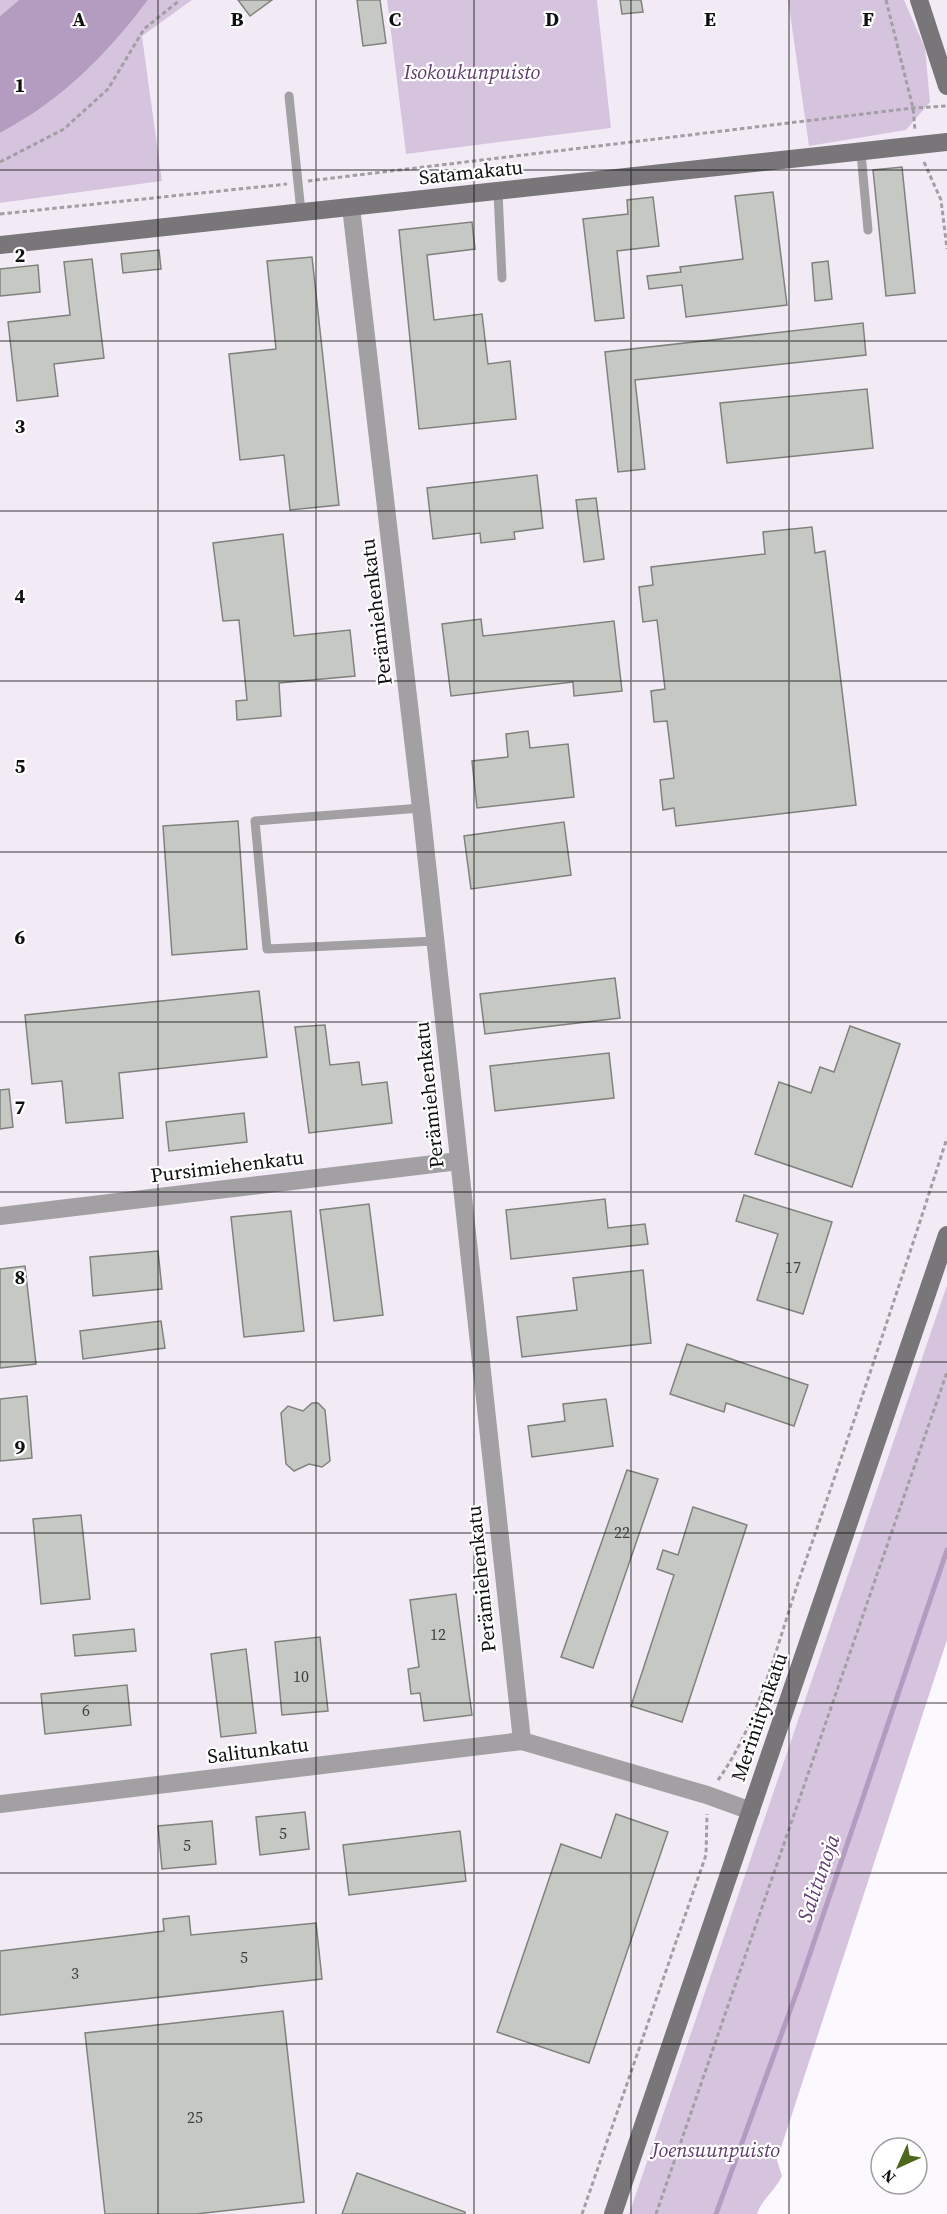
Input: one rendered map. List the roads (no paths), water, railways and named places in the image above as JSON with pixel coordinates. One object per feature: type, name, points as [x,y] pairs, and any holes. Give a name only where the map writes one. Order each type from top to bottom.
[{"type":"main road","points":[[919,0],[947,86]]},
{"type":"main road","name":"Satamakatu","points":[[0,244],[947,142]]},
{"type":"main road","name":"Meriniitynkatu","points":[[613,2214],[947,1235]]},
{"type":"street","name":"Perämiehenkatu","points":[[351,207],[421,808],[522,1741]]},
{"type":"street","name":"Pursimiehenkatu","points":[[0,1216],[459,1161]]},
{"type":"street","points":[[522,1741],[707,1795],[751,1811]]},
{"type":"street","name":"Salitunkatu","points":[[0,1804],[522,1741]]},
{"type":"lane","points":[[289,96],[296,183],[301,212]]},
{"type":"lane","points":[[861,153],[868,230]]},
{"type":"lane","points":[[498,192],[502,278]]},
{"type":"lane","points":[[421,808],[255,821],[267,949],[435,941]]},
{"type":"waterway","name":"Salitunoja","points":[[716,2214],[799,1986],[947,1550]]},
{"type":"park label","name":"Isokoukunpuisto","points":[[472,72]]},
{"type":"park label","name":"Joensuunpuisto","points":[[716,2150]]}]
